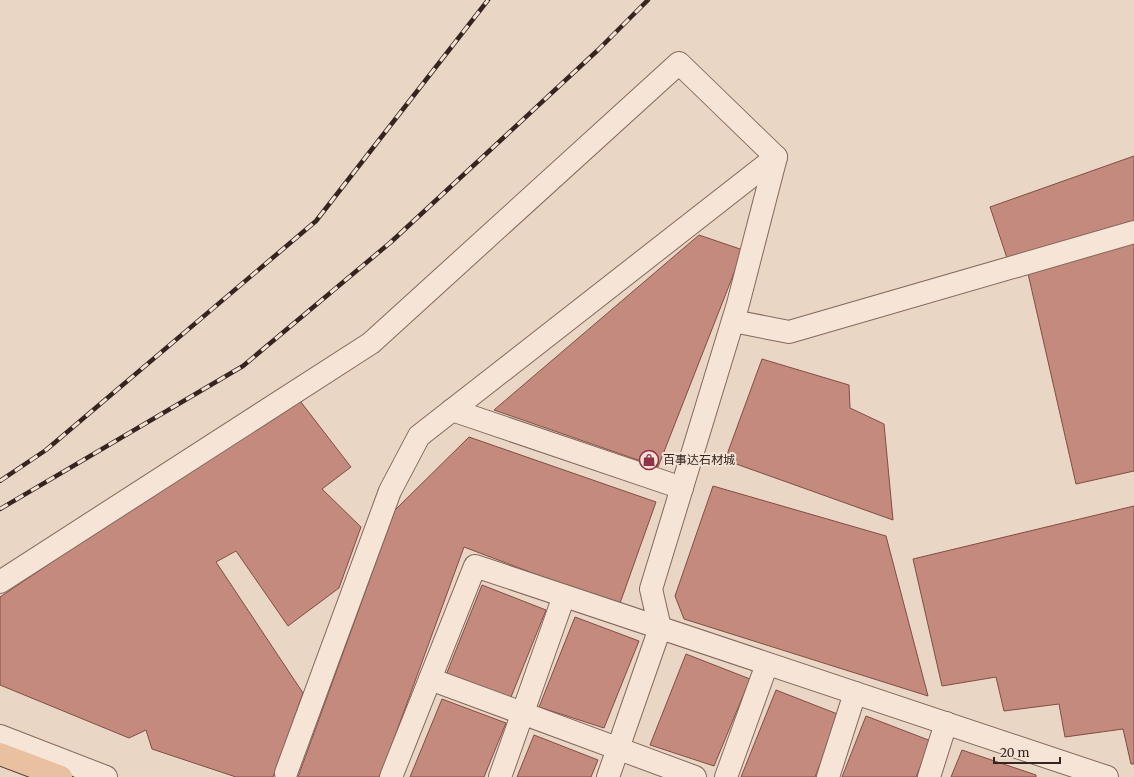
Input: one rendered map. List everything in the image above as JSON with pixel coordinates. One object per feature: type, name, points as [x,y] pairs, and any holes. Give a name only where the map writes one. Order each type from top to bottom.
[{"type":"main road","points":[[0,754],[66,772]]},
{"type":"lane","points":[[0,582],[371,343],[679,63],[776,157]]},
{"type":"lane","points":[[608,777],[660,628],[651,589],[733,321],[776,157]]},
{"type":"lane","points":[[286,773],[390,491],[419,436],[776,157]]},
{"type":"lane","points":[[733,321],[789,332],[1134,232]]},
{"type":"lane","points":[[452,410],[682,488]]},
{"type":"lane","points":[[391,777],[475,566],[946,723],[1054,769],[1107,777]]},
{"type":"lane","points":[[500,777],[564,596]]},
{"type":"lane","points":[[726,777],[767,664]]},
{"type":"lane","points":[[430,679],[695,777]]},
{"type":"lane","points":[[828,777],[855,693]]},
{"type":"lane","points":[[929,777],[946,723]]},
{"type":"lane","points":[[0,736],[66,772],[106,777]]},
{"type":"building","points":[[1134,156],[1134,221],[1008,261],[990,207]]},
{"type":"building","points":[[1134,221],[1134,471],[1076,484],[1024,256]]},
{"type":"building","points":[[699,235],[743,250],[658,467],[494,410]]},
{"type":"building","points":[[762,359],[849,385],[850,408],[884,424],[893,520],[725,460]]},
{"type":"building","points":[[297,397],[351,467],[322,489],[361,527],[339,588],[288,626],[236,551],[216,562],[303,693],[273,777],[236,777],[152,749],[146,730],[129,738],[0,685],[0,597]]},
{"type":"building","points":[[469,437],[656,502],[619,606],[464,547],[380,777],[298,777],[395,510]]},
{"type":"building","points":[[713,486],[886,536],[928,696],[684,619],[675,596]]},
{"type":"building","points":[[1134,506],[1134,764],[1131,764],[1123,729],[1065,737],[1059,704],[1004,711],[996,677],[942,686],[913,559]]},
{"type":"building","points":[[482,585],[546,610],[511,697],[446,675]]},
{"type":"building","points":[[575,617],[639,641],[604,728],[539,707]]},
{"type":"building","points":[[686,654],[750,679],[714,766],[650,745]]},
{"type":"building","points":[[776,690],[840,715],[815,777],[741,777]]},
{"type":"building","points":[[442,699],[506,723],[484,777],[410,777]]},
{"type":"building","points":[[866,716],[931,741],[916,777],[842,777]]},
{"type":"building","points":[[534,735],[598,760],[591,777],[517,777]]},
{"type":"building","points":[[962,750],[1036,775],[1036,777],[951,777]]},
{"type":"railway","points":[[0,481],[46,450],[316,221],[488,0]]},
{"type":"railway","points":[[0,509],[243,366],[391,242],[598,50],[648,0]]},
{"type":"place","name":"百事达石材城","points":[[649,460]]}]
